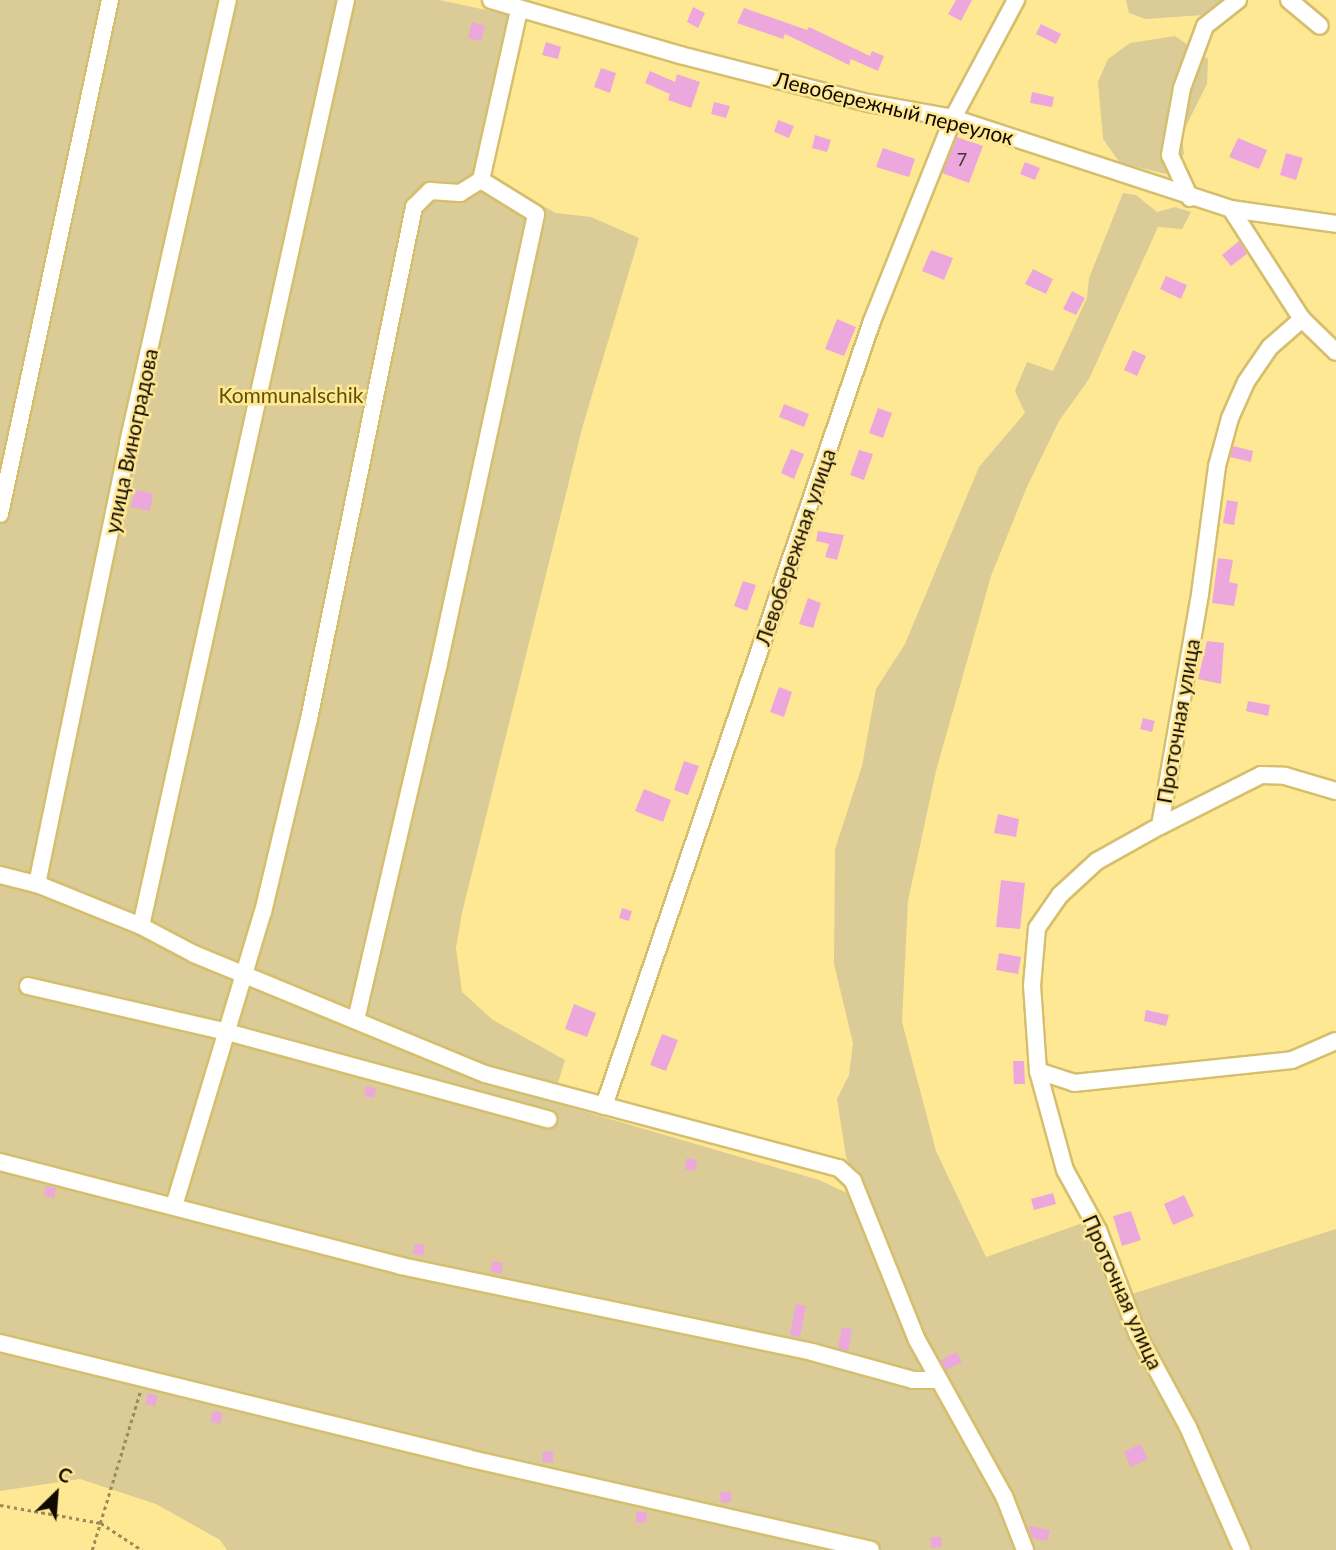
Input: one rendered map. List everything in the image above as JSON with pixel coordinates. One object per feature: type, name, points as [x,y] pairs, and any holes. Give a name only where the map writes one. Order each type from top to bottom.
[{"type":"street","points":[[0,514],[110,0]]},
{"type":"street","name":"улица Виноградова","points":[[37,884],[128,443],[228,0]]},
{"type":"street","points":[[141,926],[346,0]]},
{"type":"street","name":"Левобережный переулок","points":[[491,0],[519,10],[869,103],[953,118],[1230,209],[1276,212],[1336,224]]},
{"type":"street","name":"Левобережная улица","points":[[604,1106],[872,321],[953,118],[1016,0]]},
{"type":"street","points":[[1190,198],[1170,155],[1182,88],[1205,26],[1238,0]]},
{"type":"street","points":[[1289,0],[1320,26]]},
{"type":"street","points":[[174,1206],[244,974],[309,719],[414,207],[430,191],[460,192],[481,180],[519,10]]},
{"type":"street","points":[[356,1020],[438,668],[536,214],[481,180]]},
{"type":"street","points":[[1230,209],[1301,319],[1336,352]]},
{"type":"street","name":"Проточная улица","points":[[1242,1550],[1188,1427],[1138,1333],[1098,1230],[1065,1170],[1038,1071],[1032,986],[1037,928],[1060,895],[1097,861],[1160,826],[1200,594],[1217,466],[1230,418],[1245,382],[1270,347],[1301,319]]},
{"type":"street","points":[[1160,826],[1261,775],[1285,776],[1336,791]]},
{"type":"street","points":[[0,875],[37,884],[141,926],[244,974],[485,1074],[839,1168],[853,1181],[936,1380],[1004,1496],[1025,1550]]},
{"type":"street","points":[[28,986],[227,1032],[548,1119]]},
{"type":"street","points":[[1038,1071],[1074,1083],[1292,1060],[1336,1041]]},
{"type":"street","points":[[0,1163],[401,1266],[812,1352],[913,1380],[936,1380]]},
{"type":"street","points":[[0,1343],[467,1458],[871,1550]]},
{"type":"path","points":[[92,1550],[144,1377]]},
{"type":"path","points":[[0,1505],[102,1523],[142,1550]]},
{"type":"green space","name":"Kommunalschik","points":[[0,0],[439,0],[510,15],[473,169],[556,213],[591,217],[639,238],[583,425],[462,913],[456,948],[462,992],[493,1020],[565,1060],[552,1102],[819,1180],[847,1193],[889,1291],[906,1290],[846,1157],[837,1099],[849,1075],[853,1043],[834,964],[835,849],[862,766],[876,689],[905,644],[979,467],[1025,413],[1015,391],[1027,362],[1053,371],[1087,298],[1089,278],[1123,193],[1136,195],[1157,212],[1175,207],[1191,212],[1182,229],[1158,227],[1089,379],[1059,421],[1026,489],[991,576],[936,771],[908,901],[902,1022],[936,1151],[986,1257],[1097,1218],[1129,1295],[1336,1229],[1336,1550],[227,1550],[220,1540],[156,1504],[80,1479],[0,1491]]},
{"type":"green space","points":[[1126,0],[1231,0],[1204,15],[1145,19],[1129,13]]},
{"type":"green space","points":[[1175,36],[1208,59],[1207,84],[1182,134],[1184,154],[1166,174],[1120,163],[1103,139],[1098,82],[1108,59],[1130,43]]},
{"type":"building","points":[[956,0],[972,0],[961,21],[948,14]]},
{"type":"building","points":[[693,7],[705,13],[698,28],[687,22]]},
{"type":"building","points":[[744,8],[807,30],[809,27],[870,56],[872,51],[884,56],[878,71],[851,59],[849,65],[785,34],[783,39],[737,23]]},
{"type":"building","points":[[472,22],[485,26],[481,41],[468,38]]},
{"type":"building","points":[[1041,24],[1061,34],[1056,44],[1036,34]]},
{"type":"building","points":[[546,42],[561,47],[558,59],[542,55]]},
{"type":"building","points":[[601,68],[616,73],[610,93],[594,87]]},
{"type":"building","points":[[650,71],[675,82],[677,74],[700,82],[691,108],[668,100],[670,94],[645,83]]},
{"type":"building","points":[[1032,92],[1054,97],[1052,107],[1030,103]]},
{"type":"building","points":[[714,102],[730,106],[726,118],[711,114]]},
{"type":"building","points":[[778,120],[794,126],[789,138],[774,132]]},
{"type":"building","points":[[815,135],[831,140],[827,152],[812,148]]},
{"type":"building","points":[[957,137],[983,146],[969,183],[942,173]]},
{"type":"building","points":[[1238,138],[1267,150],[1259,169],[1229,157]]},
{"type":"building","points":[[883,148],[915,159],[909,177],[876,167]]},
{"type":"building","points":[[1286,153],[1303,158],[1296,180],[1280,175]]},
{"type":"building","points":[[1025,162],[1040,168],[1035,180],[1020,174]]},
{"type":"building","points":[[1239,241],[1247,254],[1231,266],[1222,255]]},
{"type":"building","points":[[931,250],[953,258],[944,280],[922,271]]},
{"type":"building","points":[[1033,269],[1053,279],[1046,294],[1025,284]]},
{"type":"building","points":[[1166,276],[1187,285],[1181,299],[1160,289]]},
{"type":"building","points":[[1072,291],[1085,298],[1076,315],[1063,309]]},
{"type":"building","points":[[837,319],[856,327],[844,356],[825,349]]},
{"type":"building","points":[[1133,350],[1146,356],[1137,376],[1124,370]]},
{"type":"building","points":[[784,404],[809,414],[804,427],[779,417]]},
{"type":"building","points":[[878,408],[892,413],[883,438],[869,433]]},
{"type":"building","points":[[1233,446],[1253,451],[1251,462],[1230,457]]},
{"type":"building","points":[[791,449],[804,454],[794,479],[781,473]]},
{"type":"building","points":[[859,450],[873,454],[864,480],[850,475]]},
{"type":"building","points":[[135,490],[153,494],[150,511],[131,507]]},
{"type":"building","points":[[1227,500],[1238,502],[1234,525],[1223,523]]},
{"type":"building","points":[[818,531],[844,535],[837,560],[825,557],[829,544],[816,541]]},
{"type":"building","points":[[1218,558],[1233,560],[1229,582],[1238,584],[1234,606],[1212,603]]},
{"type":"building","points":[[743,581],[756,585],[747,611],[734,606]]},
{"type":"building","points":[[808,598],[821,603],[813,628],[799,624]]},
{"type":"building","points":[[1207,641],[1224,643],[1221,684],[1198,679]]},
{"type":"building","points":[[779,687],[792,692],[784,717],[770,712]]},
{"type":"building","points":[[1248,701],[1270,705],[1268,716],[1246,711]]},
{"type":"building","points":[[1143,718],[1155,721],[1152,732],[1140,729]]},
{"type":"building","points":[[684,761],[699,766],[688,795],[674,790]]},
{"type":"building","points":[[644,789],[671,800],[663,822],[635,811]]},
{"type":"building","points":[[998,814],[1019,819],[1016,837],[994,833]]},
{"type":"building","points":[[1001,880],[1025,883],[1020,929],[996,927]]},
{"type":"building","points":[[622,908],[632,911],[629,921],[619,918]]},
{"type":"building","points":[[999,953],[1021,957],[1018,974],[996,970]]},
{"type":"building","points":[[574,1004],[596,1013],[587,1037],[565,1029]]},
{"type":"building","points":[[1146,1010],[1169,1015],[1166,1026],[1144,1021]]},
{"type":"building","points":[[662,1034],[678,1040],[666,1071],[650,1065]]},
{"type":"building","points":[[1013,1061],[1024,1061],[1025,1084],[1014,1084]]},
{"type":"building","points":[[366,1086],[376,1088],[374,1098],[364,1096]]},
{"type":"building","points":[[687,1158],[697,1160],[695,1171],[685,1169]]},
{"type":"building","points":[[46,1186],[56,1188],[54,1198],[44,1196]]},
{"type":"building","points":[[1053,1193],[1056,1204],[1034,1210],[1031,1199]]},
{"type":"building","points":[[1184,1195],[1194,1216],[1173,1225],[1164,1204]]},
{"type":"building","points":[[1131,1211],[1141,1240],[1122,1246],[1113,1216]]},
{"type":"building","points":[[415,1244],[425,1245],[423,1256],[413,1254]]},
{"type":"building","points":[[492,1261],[503,1263],[501,1274],[491,1272]]},
{"type":"building","points":[[796,1304],[806,1306],[800,1337],[790,1335]]},
{"type":"building","points":[[842,1327],[852,1329],[848,1351],[838,1348]]},
{"type":"building","points":[[956,1352],[962,1362],[946,1370],[940,1361]]},
{"type":"building","points":[[148,1393],[158,1396],[155,1406],[145,1404]]},
{"type":"building","points":[[213,1411],[223,1413],[220,1424],[210,1421]]},
{"type":"building","points":[[1140,1444],[1148,1459],[1131,1467],[1124,1452]]},
{"type":"building","points":[[553,1451],[553,1462],[543,1462],[542,1452]]},
{"type":"building","points":[[720,1492],[731,1492],[731,1502],[721,1503]]},
{"type":"building","points":[[636,1512],[646,1512],[647,1522],[636,1523]]},
{"type":"building","points":[[1028,1526],[1050,1530],[1047,1541],[1032,1538]]},
{"type":"building","points":[[931,1537],[941,1537],[942,1547],[931,1548]]}]
